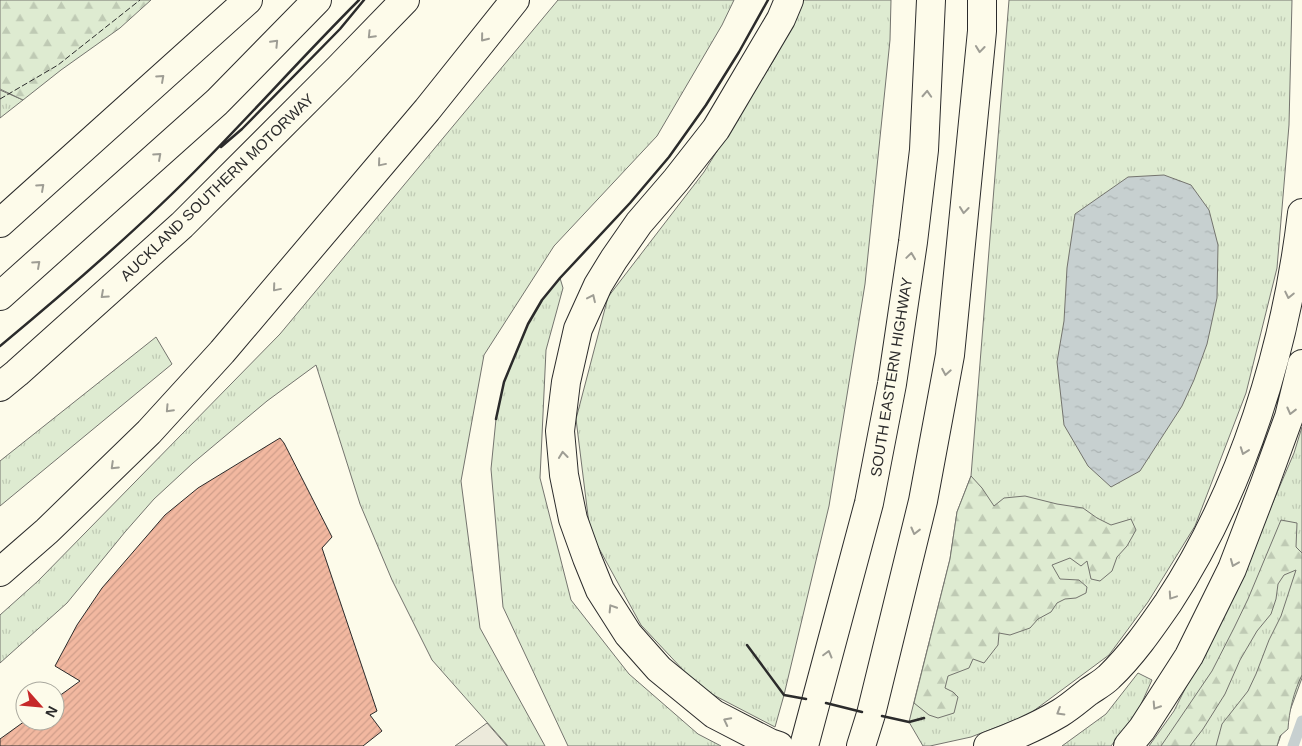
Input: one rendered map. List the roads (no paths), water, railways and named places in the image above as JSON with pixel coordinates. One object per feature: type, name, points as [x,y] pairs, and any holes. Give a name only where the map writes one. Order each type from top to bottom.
[{"type":"main road","points":[[0,223],[248,0]]},
{"type":"main road","points":[[0,296],[217,102],[317,0]]},
{"type":"main road","name":"AUCKLAND SOUTHERN MOTORWAY","points":[[0,387],[25,367],[182,226],[405,0]]},
{"type":"main road","points":[[0,572],[47,531],[149,432],[222,352],[427,110],[515,0]]},
{"type":"main road","points":[[779,746],[714,714],[659,669],[628,634],[600,590],[573,519],[564,475],[560,431],[566,382],[578,329],[598,285],[639,223],[716,129],[780,19],[789,0]]},
{"type":"main road","name":"SOUTH EASTERN HIGHWAY","points":[[804,746],[869,503],[892,384],[913,242],[924,150],[931,0]]},
{"type":"main road","points":[[861,746],[871,714],[923,501],[950,355],[982,31],[982,0]]},
{"type":"main road","points":[[988,746],[1008,739],[1062,712],[1109,677],[1144,639],[1186,575],[1217,515],[1242,457],[1260,407],[1278,346],[1290,288],[1302,212]]},
{"type":"main road","points":[[1128,746],[1142,729],[1189,656],[1232,569],[1266,483],[1289,417],[1302,364]]},
{"type":"water","points":[[1164,175],[1191,185],[1209,210],[1218,245],[1217,298],[1207,344],[1182,406],[1140,471],[1111,487],[1088,466],[1064,425],[1057,362],[1064,321],[1067,268],[1075,214],[1128,177]]},
{"type":"waterway","points":[[1293,746],[1302,721]]}]
